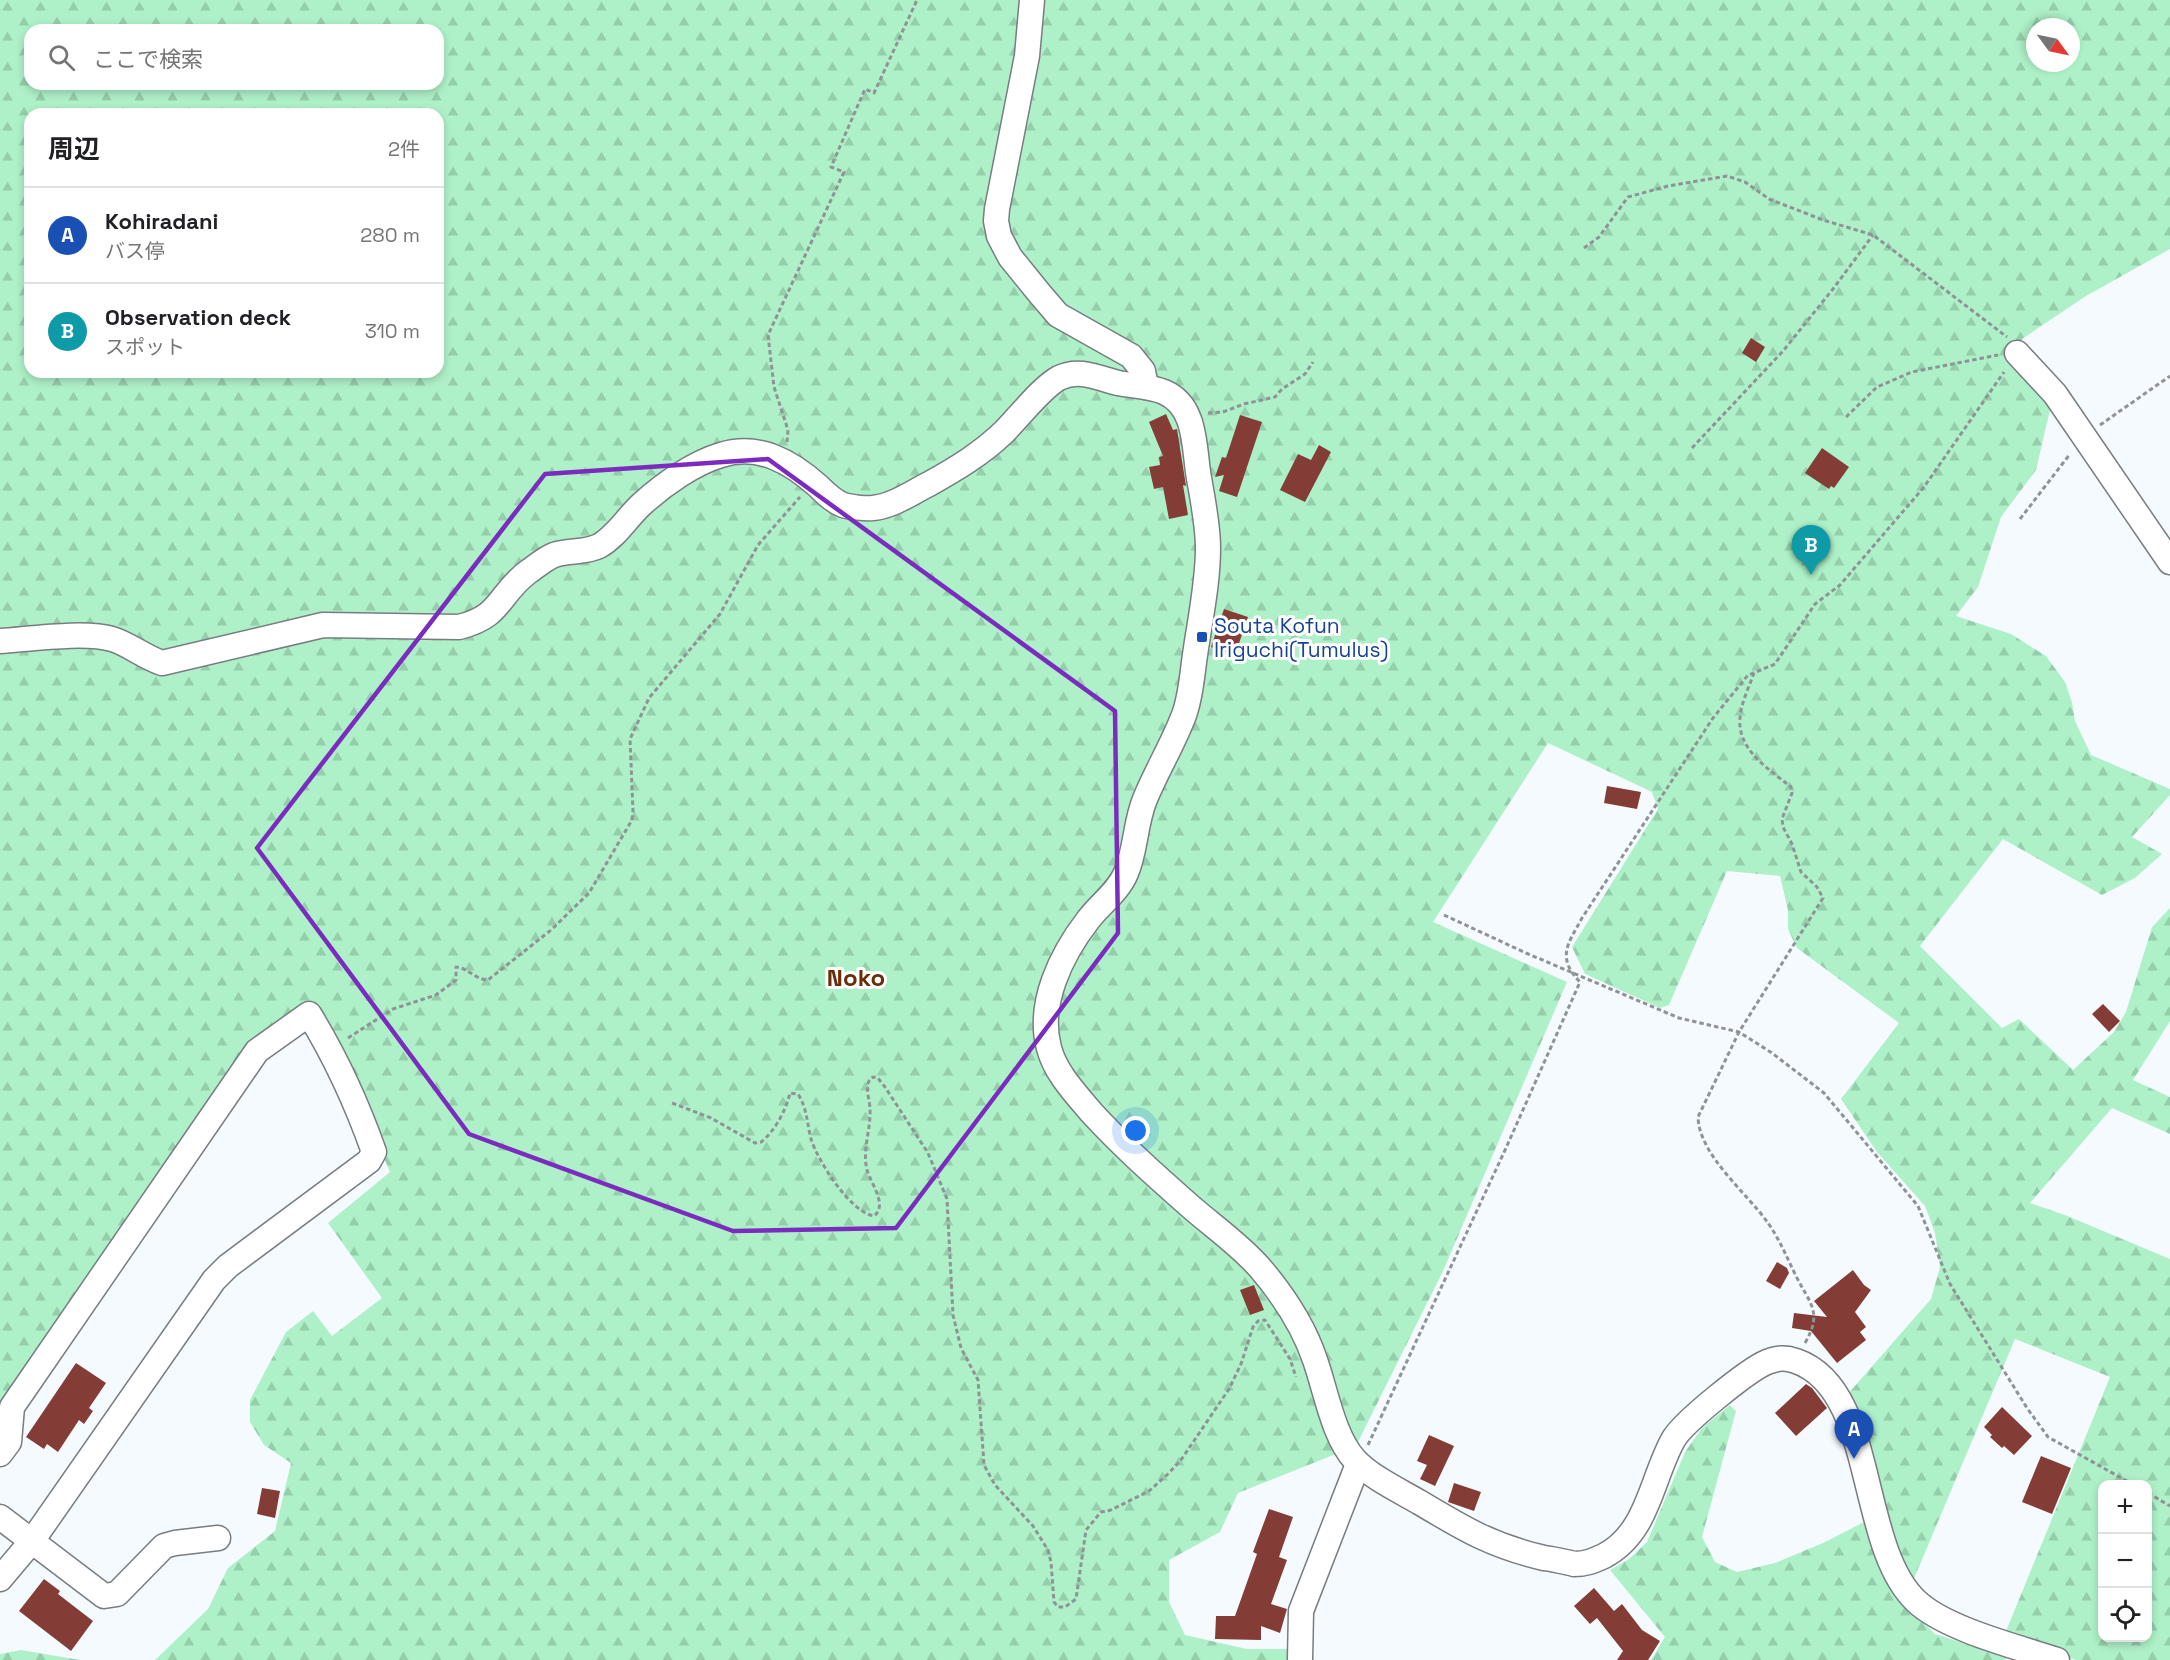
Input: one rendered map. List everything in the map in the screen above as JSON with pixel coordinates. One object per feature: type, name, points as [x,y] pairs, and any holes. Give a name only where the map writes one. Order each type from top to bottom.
[{"type":"street","points":[[1032,0],[1026,56],[997,209],[996,220],[999,236],[1011,257],[1058,315],[1131,356],[1143,371],[1146,387]]},
{"type":"street","points":[[2017,353],[2055,394],[2170,562]]},
{"type":"street","points":[[0,641],[92,636],[114,639],[147,658],[162,663],[323,625],[459,627],[477,623],[493,612],[517,580],[550,556],[598,546],[612,536],[642,504],[665,486],[699,465],[724,454],[746,451],[776,456],[844,506],[863,508],[885,506],[970,461],[998,438],[1052,383],[1065,375],[1084,373],[1163,392],[1178,400],[1188,415],[1208,546],[1188,707],[1136,822],[1126,875],[1114,893],[1090,916],[1062,960],[1049,999],[1046,1033],[1057,1069],[1082,1102],[1116,1139],[1260,1268],[1286,1303],[1303,1332],[1314,1356],[1343,1442],[1358,1464],[1474,1535],[1507,1549],[1575,1564],[1590,1562],[1607,1554],[1635,1530],[1674,1438],[1686,1423],[1753,1370],[1773,1359],[1796,1361],[1824,1380],[1839,1397],[1854,1433],[1886,1552],[1897,1576],[1912,1598],[1936,1617],[2057,1660]]},
{"type":"street","points":[[0,1454],[9,1442],[12,1407],[257,1051],[309,1014],[331,1049],[374,1152],[369,1161],[228,1266],[214,1280],[32,1541],[0,1579]]},
{"type":"street","points":[[1300,1660],[1301,1611],[1358,1464]]},
{"type":"street","points":[[0,1517],[104,1596],[117,1594],[164,1546],[219,1538]]},
{"type":"path","points":[[786,462],[788,430],[774,387],[768,335],[844,172],[831,167],[865,88],[874,93],[917,0]]},
{"type":"path","points":[[1358,1464],[1576,992],[1580,982],[1566,964],[1567,946],[1582,918],[1713,718],[1748,675],[1775,664],[1815,604],[1840,585],[1924,488],[2017,353],[2014,342],[1873,235],[1822,220],[1769,199],[1745,182],[1727,176],[1668,186],[1628,197],[1599,237],[1584,248]]},
{"type":"path","points":[[1692,448],[1783,351],[1873,235]]},
{"type":"path","points":[[1846,417],[1877,387],[1912,372],[1976,358],[2017,353]]},
{"type":"path","points":[[1188,415],[1223,412],[1244,404],[1275,397],[1282,389],[1305,374],[1313,362]]},
{"type":"path","points":[[331,1049],[393,1010],[436,995],[456,980],[456,967],[461,967],[479,979],[488,980],[551,930],[589,893],[632,820],[630,739],[649,698],[720,614],[758,545],[813,482]]},
{"type":"path","points":[[1754,673],[1741,712],[1740,733],[1746,747],[1791,787],[1792,793],[1782,819],[1783,827],[1792,844],[1801,872],[1823,898],[1739,1032],[1698,1117],[1698,1127],[1711,1153],[1767,1221],[1781,1243],[1815,1311],[1812,1331],[1796,1361]]},
{"type":"path","points":[[1444,915],[1679,1018],[1739,1032],[1772,1053],[1824,1093],[1918,1206],[1950,1284],[2027,1408],[2048,1437],[2123,1480]]},
{"type":"path","points":[[672,1103],[711,1118],[755,1143],[761,1143],[784,1111],[790,1093],[798,1094],[806,1111],[812,1140],[822,1163],[857,1207],[874,1216],[881,1204],[870,1180],[865,1159],[870,1121],[869,1080],[877,1077],[885,1087],[928,1153],[947,1199],[953,1315],[962,1348],[978,1380],[984,1465],[995,1485],[1033,1526],[1048,1550],[1054,1602],[1058,1606],[1065,1607],[1076,1599],[1086,1530],[1090,1523],[1101,1512],[1111,1510],[1149,1491],[1180,1460],[1229,1389],[1241,1364],[1253,1327],[1258,1321],[1265,1320],[1290,1359],[1296,1377],[1304,1387],[1323,1386]]},
{"type":"path","points":[[2152,1495],[2170,1506]]},
{"type":"highlighted area","points":[[768,459],[1115,711],[1118,933],[896,1228],[733,1231],[469,1134],[257,848],[545,474]]},
{"type":"green space","points":[[0,0],[2170,0],[2170,249],[2086,296],[2022,339],[2022,366],[2053,397],[2036,470],[2001,517],[1978,587],[1956,616],[2011,634],[2046,656],[2065,682],[2072,702],[2075,721],[2091,755],[2170,789],[2170,795],[2132,837],[2162,854],[2135,878],[2102,895],[2003,839],[1920,946],[2002,1028],[2019,1019],[2073,1070],[2114,1032],[2126,1012],[2152,927],[2170,908],[2170,1021],[2133,1080],[2170,1097],[2170,1134],[2112,1108],[2030,1203],[2065,1215],[2170,1259],[2170,1660],[2076,1660],[2004,1636],[2110,1377],[2015,1339],[1910,1588],[1847,1395],[1931,1299],[1940,1267],[1935,1233],[1925,1206],[1877,1152],[1841,1099],[1899,1023],[1797,948],[1788,929],[1788,910],[1780,876],[1727,871],[1669,1005],[1660,1008],[1585,974],[1572,947],[1658,809],[1652,792],[1548,743],[1433,922],[1567,982],[1443,1271],[1356,1446],[1238,1493],[1220,1532],[1169,1560],[1169,1602],[1185,1635],[1247,1649],[1287,1649],[1287,1660],[155,1660],[208,1609],[228,1568],[275,1531],[291,1463],[264,1445],[250,1422],[250,1400],[286,1332],[313,1311],[332,1336],[382,1298],[328,1223],[390,1172],[333,1036],[309,1005],[252,1047],[0,1410]]},
{"type":"green space","points":[[1730,1405],[1736,1411],[1702,1537],[1715,1562],[1737,1572],[1775,1563],[1823,1543],[1866,1521],[1895,1596],[1935,1634],[2007,1657],[2005,1660],[1651,1660],[1665,1637],[1610,1570],[1629,1559],[1647,1542],[1685,1452],[1702,1428]]},
{"type":"green space","points":[[21,1650],[80,1660],[0,1660],[0,1654]]},
{"type":"building","points":[[1751,338],[1765,347],[1756,362],[1742,353]]},
{"type":"building","points":[[1166,414],[1173,430],[1177,429],[1188,515],[1169,519],[1163,487],[1154,489],[1149,467],[1160,465],[1159,457],[1163,456],[1149,422]]},
{"type":"building","points":[[1240,415],[1262,422],[1237,497],[1219,491],[1224,475],[1215,477],[1222,457],[1226,458]]},
{"type":"building","points":[[1319,445],[1331,452],[1305,502],[1280,490],[1298,454],[1311,460]]},
{"type":"building","points":[[1822,448],[1849,467],[1834,488],[1831,486],[1829,489],[1805,473]]},
{"type":"building","points":[[1224,609],[1248,617],[1235,655],[1211,647]]},
{"type":"building","points":[[1607,786],[1641,792],[1637,809],[1604,803]]},
{"type":"building","points":[[2103,1004],[2120,1021],[2109,1032],[2092,1014]]},
{"type":"building","points":[[1777,1262],[1787,1268],[1789,1273],[1780,1289],[1766,1281]]},
{"type":"building","points":[[1853,1270],[1864,1285],[1871,1290],[1855,1312],[1866,1327],[1860,1332],[1866,1340],[1837,1363],[1811,1331],[1792,1328],[1794,1313],[1827,1317],[1814,1301]]},
{"type":"building","points":[[1254,1285],[1264,1310],[1250,1315],[1240,1290]]},
{"type":"building","points":[[76,1363],[106,1383],[89,1408],[93,1411],[84,1424],[79,1420],[58,1452],[47,1444],[44,1449],[26,1437]]},
{"type":"building","points":[[1806,1384],[1812,1388],[1827,1408],[1796,1436],[1775,1413]]},
{"type":"building","points":[[2002,1407],[2032,1436],[2014,1455],[1990,1437],[1992,1435],[1984,1427]]},
{"type":"building","points":[[1429,1435],[1454,1446],[1435,1486],[1420,1479],[1427,1465],[1417,1461]]},
{"type":"building","points":[[2041,1456],[2071,1468],[2052,1514],[2022,1502]]},
{"type":"building","points":[[1454,1483],[1481,1492],[1474,1511],[1448,1502]]},
{"type":"building","points":[[262,1488],[280,1491],[275,1518],[257,1514]]},
{"type":"building","points":[[1269,1509],[1293,1517],[1279,1557],[1287,1560],[1271,1604],[1287,1609],[1280,1633],[1261,1626],[1261,1640],[1215,1639],[1216,1616],[1235,1616],[1257,1554],[1253,1552]]},
{"type":"building","points":[[44,1579],[60,1591],[58,1594],[93,1621],[71,1651],[19,1611]]},
{"type":"building","points":[[1594,1588],[1614,1611],[1622,1604],[1642,1630],[1660,1641],[1648,1660],[1617,1660],[1623,1651],[1597,1618],[1590,1624],[1574,1606]]},
{"type":"place","name":"Observation deck","points":[[1811,575]]},
{"type":"place","name":"Souta Kofun Iriguchi(Tumulus)","points":[[1202,637]]},
{"type":"place","name":"Kohiradani","points":[[1854,1459]]},
{"type":"district","name":"Noko","points":[[856,977]]}]
